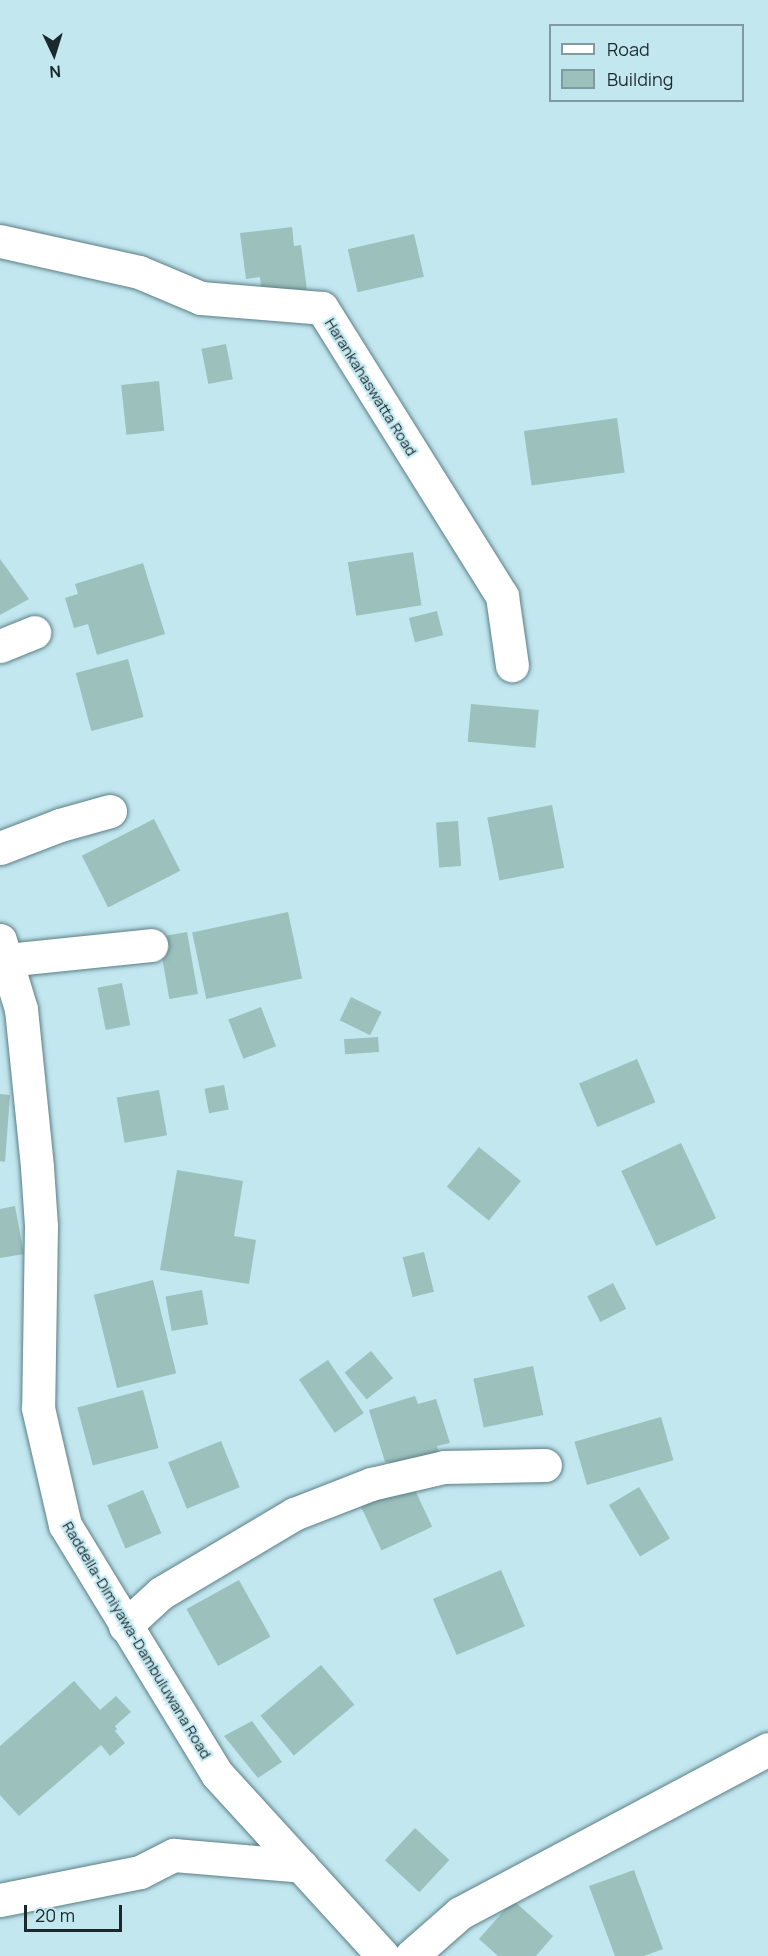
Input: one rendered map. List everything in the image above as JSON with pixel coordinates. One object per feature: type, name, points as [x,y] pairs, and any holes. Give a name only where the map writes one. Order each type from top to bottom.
[{"type":"street","name":"Harankahaswatta Road","points":[[0,241],[139,272],[201,298],[321,308],[502,596],[512,665]]},
{"type":"street","points":[[0,646],[34,632]]},
{"type":"street","points":[[0,848],[60,825],[110,811]]},
{"type":"street","points":[[4,950],[151,945]]},
{"type":"street","name":"Raddella-Dimiyawa-Dambuluwana Road","points":[[4,950],[41,1226],[38,1408],[65,1525],[217,1774],[383,1956]]},
{"type":"street","points":[[125,1626],[161,1593],[294,1514],[371,1485],[444,1467],[545,1465]]},
{"type":"street","points":[[411,1956],[460,1913],[768,1749]]},
{"type":"street","points":[[0,1900],[140,1872],[174,1855],[302,1866]]},
{"type":"building","points":[[292,227],[294,246],[301,245],[307,290],[262,296],[260,277],[246,279],[240,233]]},
{"type":"building","points":[[414,234],[424,277],[358,292],[348,249]]},
{"type":"building","points":[[226,344],[233,379],[208,384],[201,349]]},
{"type":"building","points":[[159,381],[164,431],[126,435],[121,385]]},
{"type":"building","points":[[617,418],[625,472],[532,486],[524,431]]},
{"type":"building","points":[[413,552],[421,605],[356,616],[348,562]]},
{"type":"building","points":[[0,559],[29,599],[0,615]]},
{"type":"building","points":[[143,563],[165,634],[97,655],[88,624],[74,628],[65,598],[78,594],[75,584]]},
{"type":"building","points":[[437,611],[443,635],[415,642],[409,618]]},
{"type":"building","points":[[128,659],[144,717],[91,731],[76,673]]},
{"type":"building","points":[[471,704],[539,710],[535,748],[468,742]]},
{"type":"building","points":[[552,805],[564,868],[499,880],[487,818]]},
{"type":"building","points":[[154,819],[180,871],[108,907],[82,856]]},
{"type":"building","points":[[458,821],[461,866],[439,867],[436,823]]},
{"type":"building","points":[[288,912],[302,979],[206,999],[192,932]]},
{"type":"building","points":[[187,932],[198,994],[169,999],[158,937]]},
{"type":"building","points":[[122,983],[130,1025],[106,1030],[97,988]]},
{"type":"building","points":[[351,997],[382,1012],[370,1035],[340,1020]]},
{"type":"building","points":[[261,1007],[276,1046],[243,1059],[228,1020]]},
{"type":"building","points":[[378,1037],[379,1052],[345,1054],[344,1039]]},
{"type":"building","points":[[637,1059],[655,1102],[597,1127],[579,1084]]},
{"type":"building","points":[[224,1085],[229,1110],[209,1113],[204,1089]]},
{"type":"building","points":[[159,1090],[167,1135],[125,1143],[117,1097]]},
{"type":"building","points":[[0,1094],[10,1095],[5,1162],[0,1161]]},
{"type":"building","points":[[681,1143],[716,1218],[656,1246],[621,1171]]},
{"type":"building","points":[[479,1147],[521,1181],[489,1221],[447,1187]]},
{"type":"building","points":[[177,1170],[243,1181],[234,1236],[256,1240],[249,1284],[160,1270]]},
{"type":"building","points":[[15,1206],[24,1254],[0,1258],[0,1209]]},
{"type":"building","points":[[424,1252],[434,1292],[413,1297],[403,1257]]},
{"type":"building","points":[[153,1280],[176,1373],[117,1388],[94,1295]]},
{"type":"building","points":[[613,1283],[626,1309],[600,1322],[587,1296]]},
{"type":"building","points":[[202,1290],[208,1324],[172,1331],[166,1296]]},
{"type":"building","points":[[371,1351],[393,1378],[367,1400],[345,1372]]},
{"type":"building","points":[[328,1360],[364,1413],[335,1433],[299,1380]]},
{"type":"building","points":[[533,1366],[543,1415],[484,1428],[473,1379]]},
{"type":"building","points":[[143,1390],[159,1448],[93,1466],[77,1408]]},
{"type":"building","points":[[415,1396],[418,1404],[436,1399],[450,1443],[437,1446],[441,1459],[393,1474],[389,1462],[385,1462],[369,1410]]},
{"type":"building","points":[[661,1417],[673,1460],[587,1485],[574,1442]]},
{"type":"building","points":[[221,1441],[240,1487],[187,1509],[168,1462]]},
{"type":"building","points":[[409,1477],[432,1527],[381,1551],[358,1501]]},
{"type":"building","points":[[639,1487],[670,1538],[640,1556],[609,1505]]},
{"type":"building","points":[[143,1490],[161,1533],[125,1549],[107,1505]]},
{"type":"building","points":[[501,1570],[525,1626],[457,1655],[433,1599]]},
{"type":"building","points":[[239,1580],[271,1637],[218,1666],[187,1609]]},
{"type":"building","points":[[321,1665],[354,1705],[294,1756],[260,1716]]},
{"type":"building","points":[[74,1681],[100,1710],[116,1696],[131,1712],[115,1726],[117,1729],[115,1731],[125,1743],[110,1756],[101,1745],[19,1816],[0,1795],[0,1746]]},
{"type":"building","points":[[252,1721],[282,1762],[258,1778],[224,1736]]},
{"type":"building","points":[[415,1828],[449,1860],[419,1892],[385,1860]]},
{"type":"building","points":[[634,1870],[663,1949],[644,1956],[615,1956],[589,1886]]},
{"type":"building","points":[[513,1900],[553,1936],[536,1956],[498,1956],[479,1939]]}]
